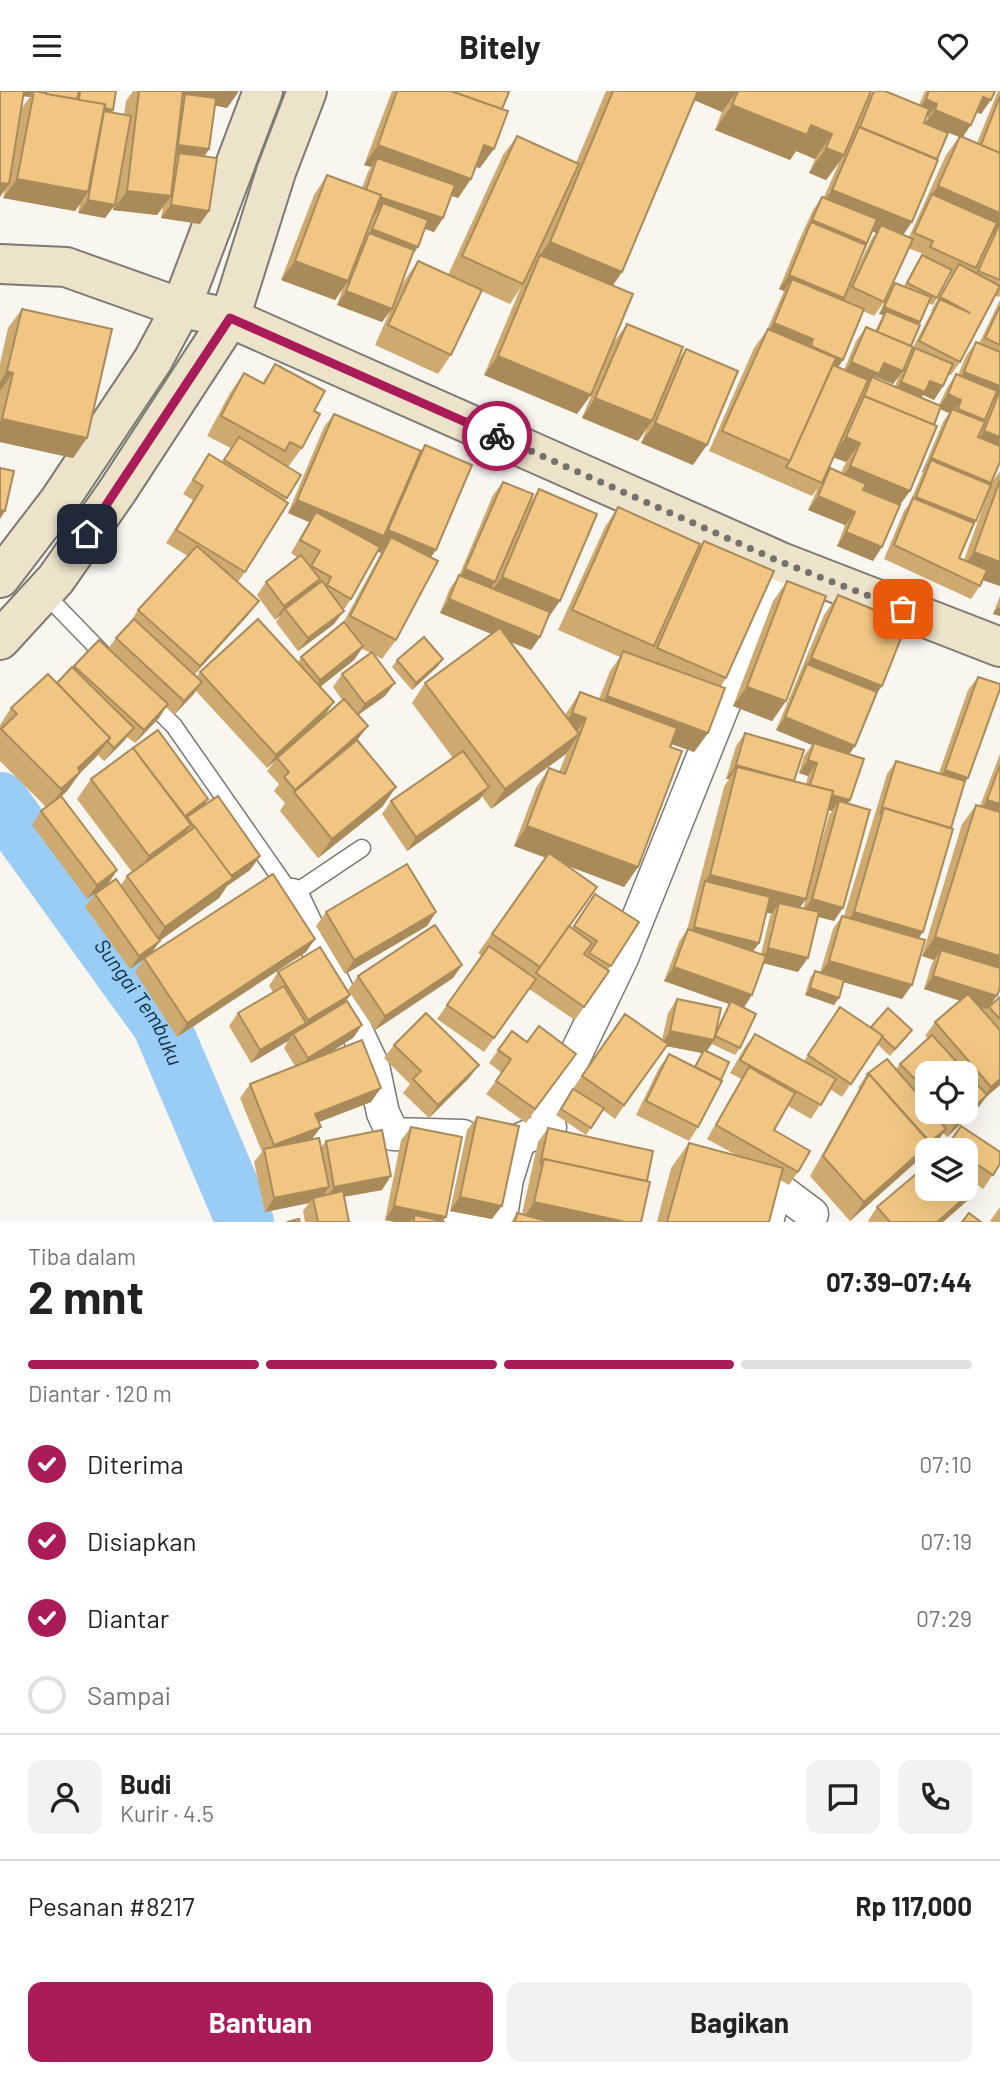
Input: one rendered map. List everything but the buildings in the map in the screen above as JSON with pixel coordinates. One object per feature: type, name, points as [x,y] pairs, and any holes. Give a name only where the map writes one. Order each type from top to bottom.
[{"type":"main road","points":[[0,578],[59,501],[153,360],[181,308],[263,91]]},
{"type":"main road","points":[[0,640],[43,593],[118,490],[230,318],[276,172],[307,91]]},
{"type":"main road","points":[[0,264],[66,267],[181,308],[230,318],[781,562],[1000,647]]},
{"type":"street","points":[[500,1222],[519,1140],[550,1126],[547,1114],[622,958],[781,562]]},
{"type":"street","points":[[292,895],[373,1066],[383,1113],[393,1134],[463,1136],[443,1215],[484,1222]]},
{"type":"street","points":[[767,1222],[776,1187],[812,1214]]},
{"type":"lane","points":[[43,593],[118,669]]},
{"type":"lane","points":[[136,688],[174,726],[292,895],[362,848]]},
{"type":"waterway","name":"Sungai Tembuku","points":[[0,801],[161,1024],[245,1222]]},
{"type":"way so far","points":[[497,436],[781,562],[903,609]]},
{"type":"route","points":[[87,534],[230,318],[497,436]]}]
